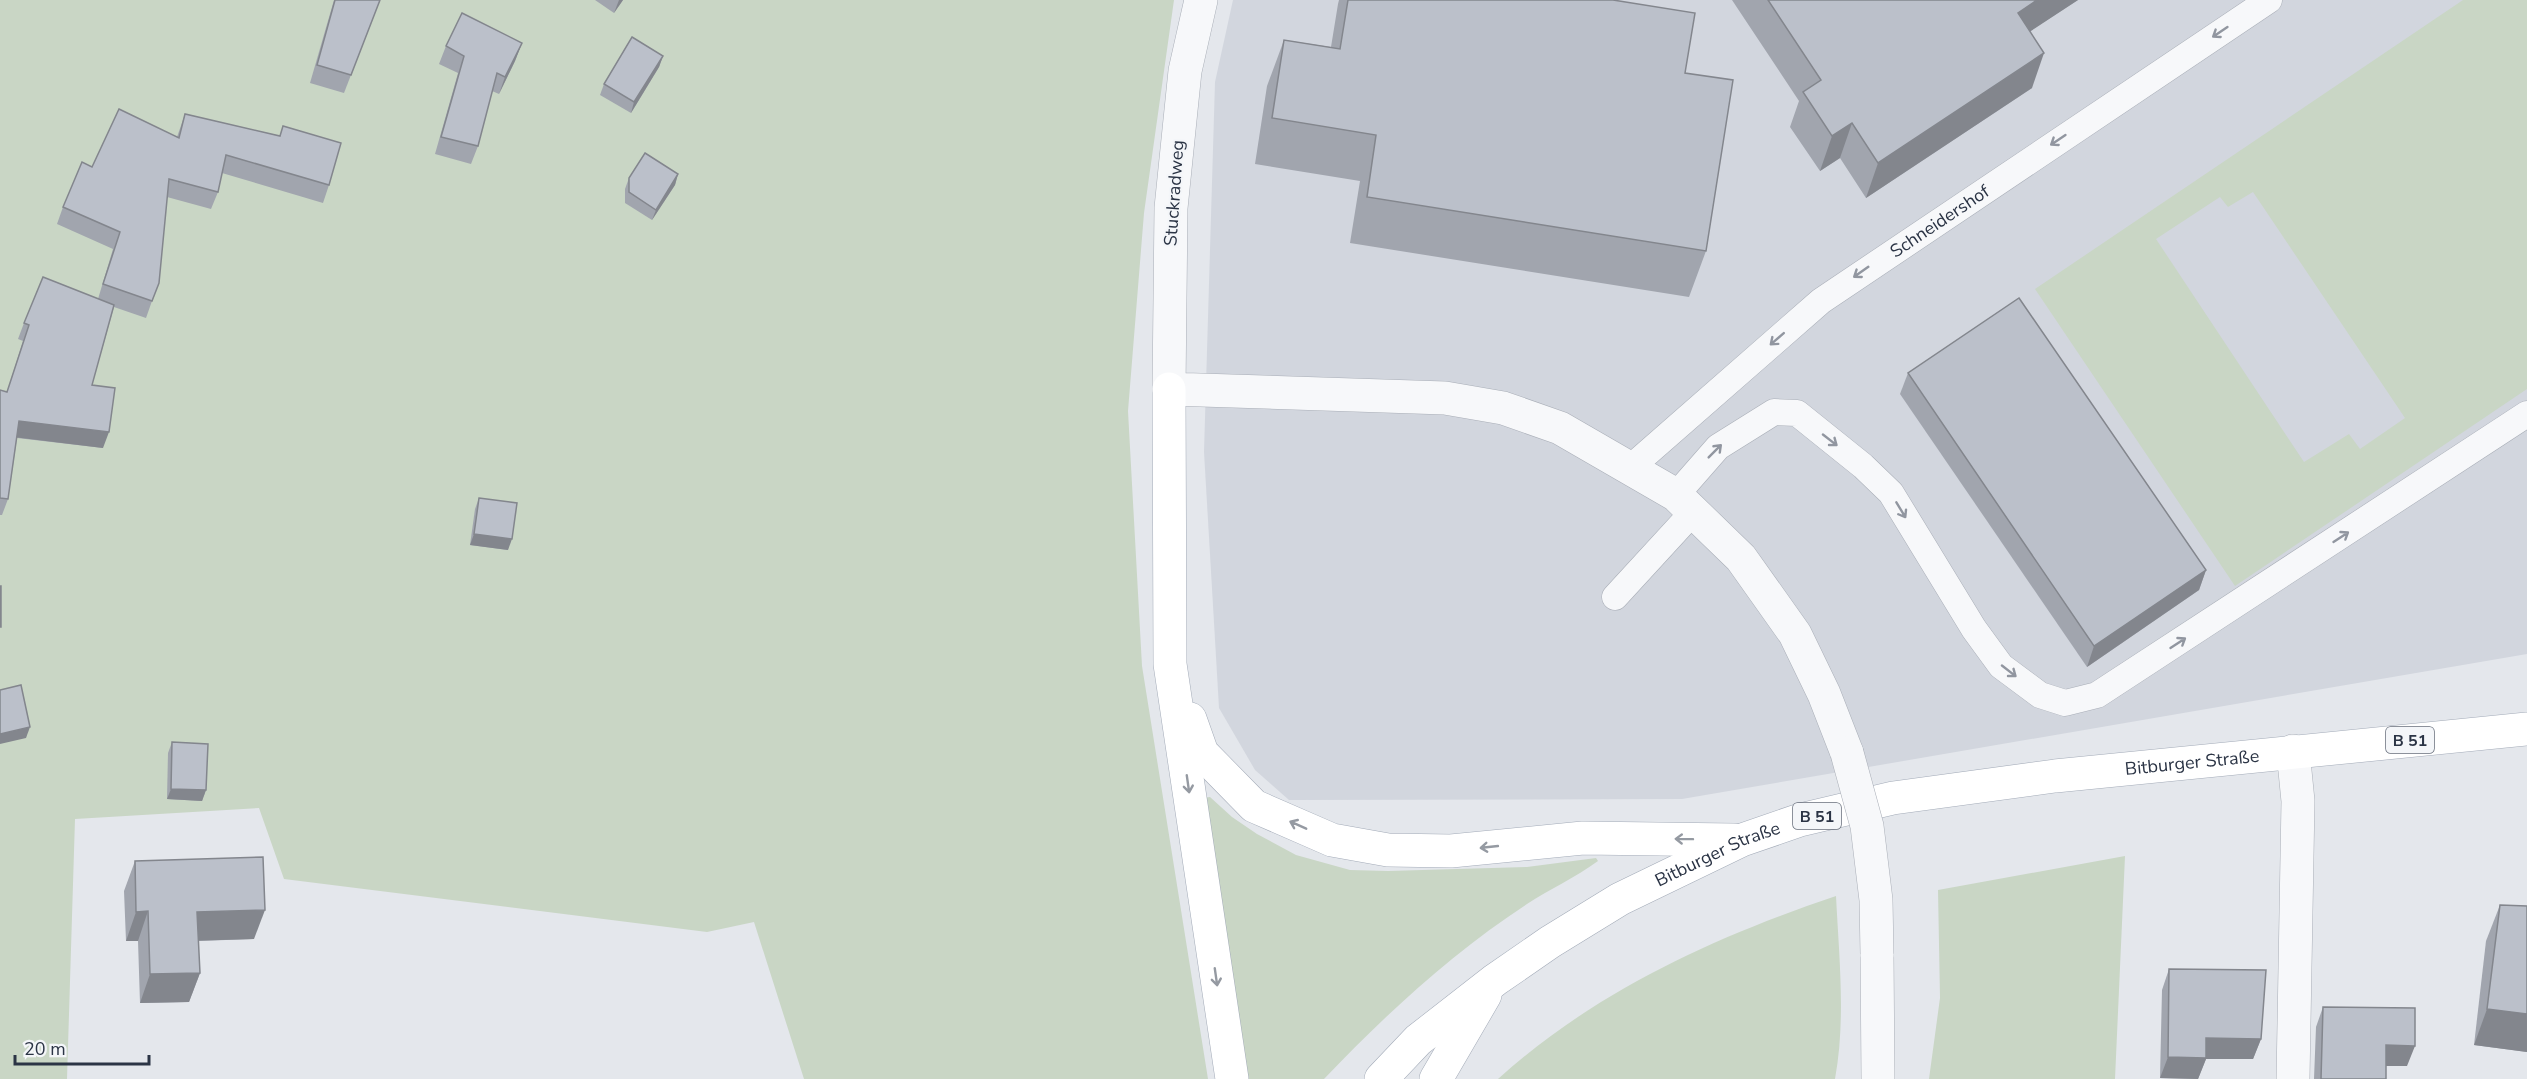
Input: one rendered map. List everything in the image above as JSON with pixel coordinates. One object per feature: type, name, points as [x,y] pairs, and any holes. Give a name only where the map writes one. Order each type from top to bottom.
[{"type":"main road","points":[[1169,389],[1170,664],[1232,1079]]},
{"type":"main road","points":[[1170,664],[1202,753],[1254,806],[1332,840],[1388,850],[1451,851],[1583,838],[1742,840]]},
{"type":"main road","name":"Bitburger Straße","points":[[1381,1079],[1418,1040],[1495,980],[1620,899],[1742,840],[1800,820],[1893,798],[2055,776],[2527,729]]},
{"type":"main road","points":[[1436,1079],[1495,980]]},
{"type":"street","name":"Stuckradweg","points":[[1169,389],[1171,208],[1185,71],[1201,0]]},
{"type":"street","points":[[1169,389],[1445,398],[1503,408],[1560,428],[1685,503],[1741,558],[1795,634],[1824,693],[1847,753],[1867,826],[1876,900],[1878,1079]]},
{"type":"street","points":[[2293,751],[2298,801],[2293,1079]]},
{"type":"lane","name":"Schneidershof","points":[[1629,469],[1821,300],[2269,0]]},
{"type":"lane","points":[[1615,597],[1685,503],[1718,447],[1774,412],[1797,413],[1863,466],[1891,493],[1974,628],[2001,666],[2040,695],[2065,704],[2097,695],[2527,414]]},
{"type":"shaded area","points":[[1233,0],[2527,0],[2527,654],[1682,799],[1289,800],[1255,770],[1219,708],[1204,452],[1215,82]]},
{"type":"green space","points":[[0,0],[1174,0],[1144,213],[1128,411],[1142,666],[1208,1079],[804,1079],[754,922],[707,932],[284,879],[259,808],[75,819],[67,1079],[0,1079]]},
{"type":"green space","points":[[2463,0],[2527,0],[2527,389],[2235,586],[2035,289]],"holes":[[[2253,192],[2405,418],[2360,449],[2349,434],[2304,462],[2156,239],[2220,197],[2228,207]]]},
{"type":"green space","points":[[1210,797],[1232,817],[1257,834],[1296,855],[1350,870],[1527,867],[1596,858],[1598,861],[1527,904],[1472,943],[1421,985],[1324,1079],[1244,1079],[1203,798]]},
{"type":"green space","points":[[2125,856],[2115,1079],[1929,1079],[1940,998],[1938,890]]},
{"type":"green space","points":[[1836,896],[1841,1011],[1835,1079],[1498,1079],[1574,1019],[1657,970],[1745,930]]},
{"type":"building","points":[[335,0],[380,0],[351,75],[317,65]]},
{"type":"building","points":[[1348,0],[1613,0],[1695,13],[1685,73],[1733,80],[1706,251],[1367,197],[1376,135],[1272,118],[1284,40],[1340,49]]},
{"type":"building","points":[[1768,0],[2037,0],[2018,13],[2044,53],[1878,163],[1852,123],[1832,136],[1803,92],[1821,80]]},
{"type":"building","points":[[462,13],[522,43],[505,77],[497,73],[478,146],[441,137],[464,56],[446,46]]},
{"type":"building","points":[[632,37],[663,56],[634,102],[604,84]]},
{"type":"building","points":[[119,109],[179,138],[185,114],[280,136],[283,126],[341,143],[329,185],[226,155],[218,192],[169,179],[159,283],[152,301],[103,284],[120,232],[63,207],[82,162],[92,167]]},
{"type":"building","points":[[645,153],[678,174],[656,210],[629,192],[629,178]]},
{"type":"building","points":[[43,277],[114,305],[92,385],[115,388],[109,432],[19,421],[8,499],[0,498],[0,390],[7,392],[29,325],[24,323]]},
{"type":"building","points":[[2019,298],[2206,570],[2094,646],[1908,373]]},
{"type":"building","points":[[479,498],[517,503],[512,539],[474,534]]},
{"type":"building","points":[[1,586],[1,627],[0,627]]},
{"type":"building","points":[[21,685],[30,727],[0,734],[0,690]]},
{"type":"building","points":[[172,742],[208,744],[206,790],[171,789]]},
{"type":"building","points":[[263,857],[265,910],[197,912],[200,973],[150,974],[148,911],[136,912],[135,861]]},
{"type":"building","points":[[2500,905],[2527,906],[2527,1014],[2487,1009]]},
{"type":"building","points":[[2169,969],[2266,970],[2261,1039],[2206,1038],[2206,1058],[2168,1057]]},
{"type":"building","points":[[2323,1007],[2415,1008],[2415,1046],[2386,1045],[2386,1079],[2321,1079]]}]
